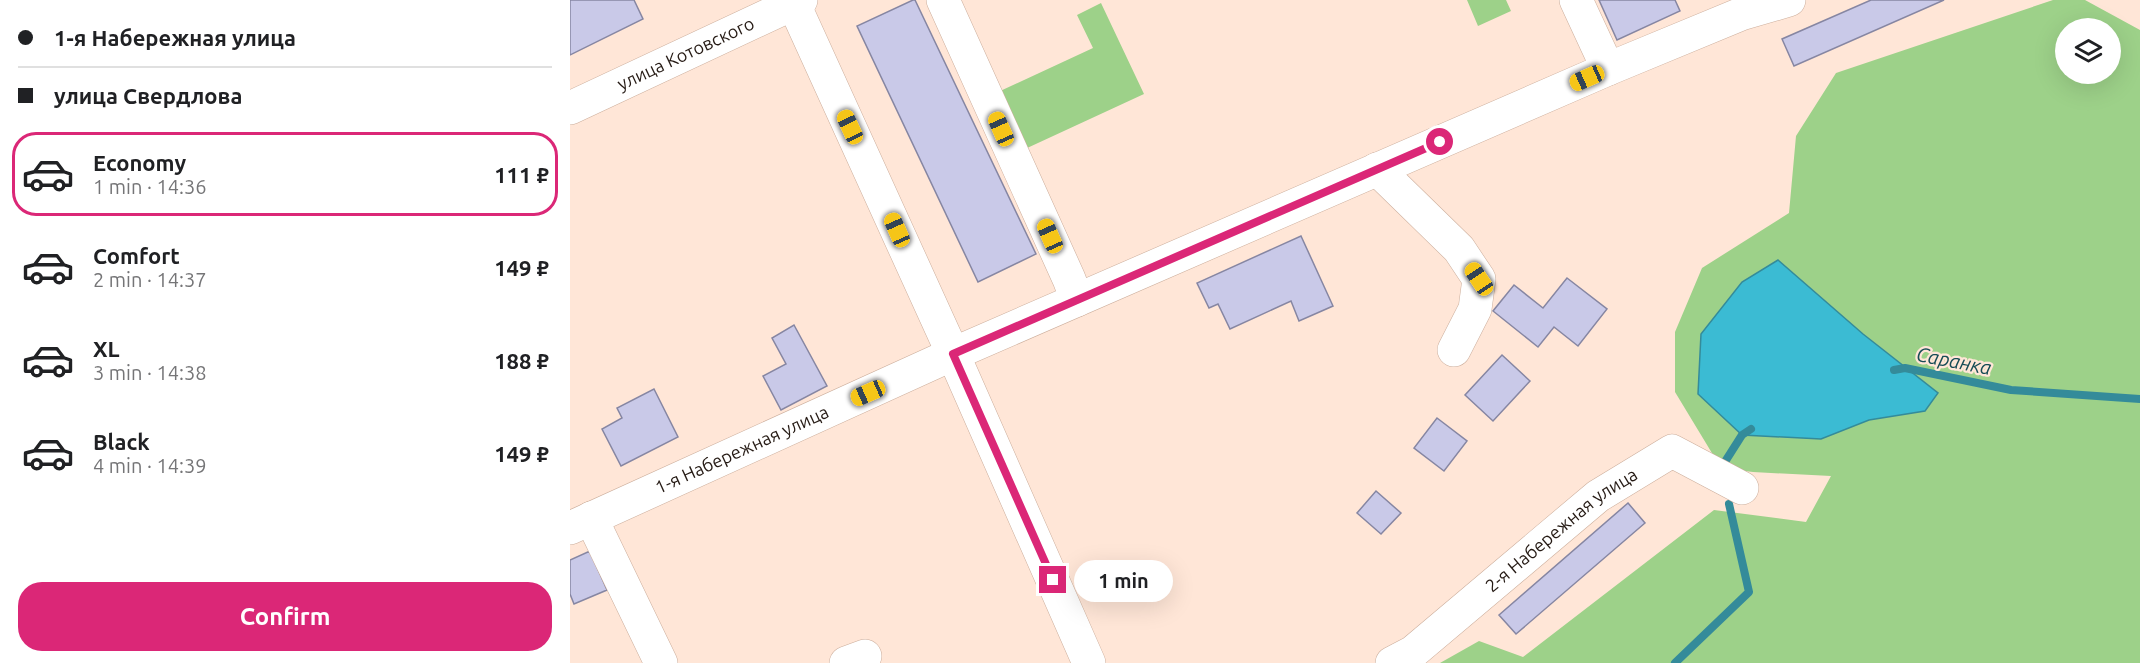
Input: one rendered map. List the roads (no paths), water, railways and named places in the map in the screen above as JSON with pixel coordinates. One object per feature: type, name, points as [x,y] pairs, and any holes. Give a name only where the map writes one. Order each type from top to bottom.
[{"type":"street","points":[[943,0],[1077,300]]},
{"type":"street","points":[[1576,0],[1608,69]]},
{"type":"street","name":"1-я Набережная улица","points":[[581,523],[953,354],[1608,69],[1738,7],[1789,0]]},
{"type":"street","points":[[796,1],[1089,663]]},
{"type":"street","name":"улица Котовского","points":[[570,108],[796,1]]},
{"type":"street","points":[[1377,169],[1459,249],[1479,279],[1475,309],[1454,350]]},
{"type":"street","name":"2-я Набережная улица","points":[[1392,663],[1413,652],[1598,496],[1672,451],[1742,488]]},
{"type":"street","points":[[581,523],[661,663]]},
{"type":"water","points":[[1778,260],[1863,334],[1938,393],[1925,411],[1869,420],[1821,439],[1742,435],[1698,394],[1701,334],[1742,282]]},
{"type":"waterway","name":"Саранка","points":[[1894,370],[1905,368],[2011,390],[2140,399]]},
{"type":"waterway","name":"Саранка","points":[[1721,468],[1742,435],[1751,429]]},
{"type":"waterway","name":"Саранка","points":[[1675,663],[1749,592],[1729,504]]}]
